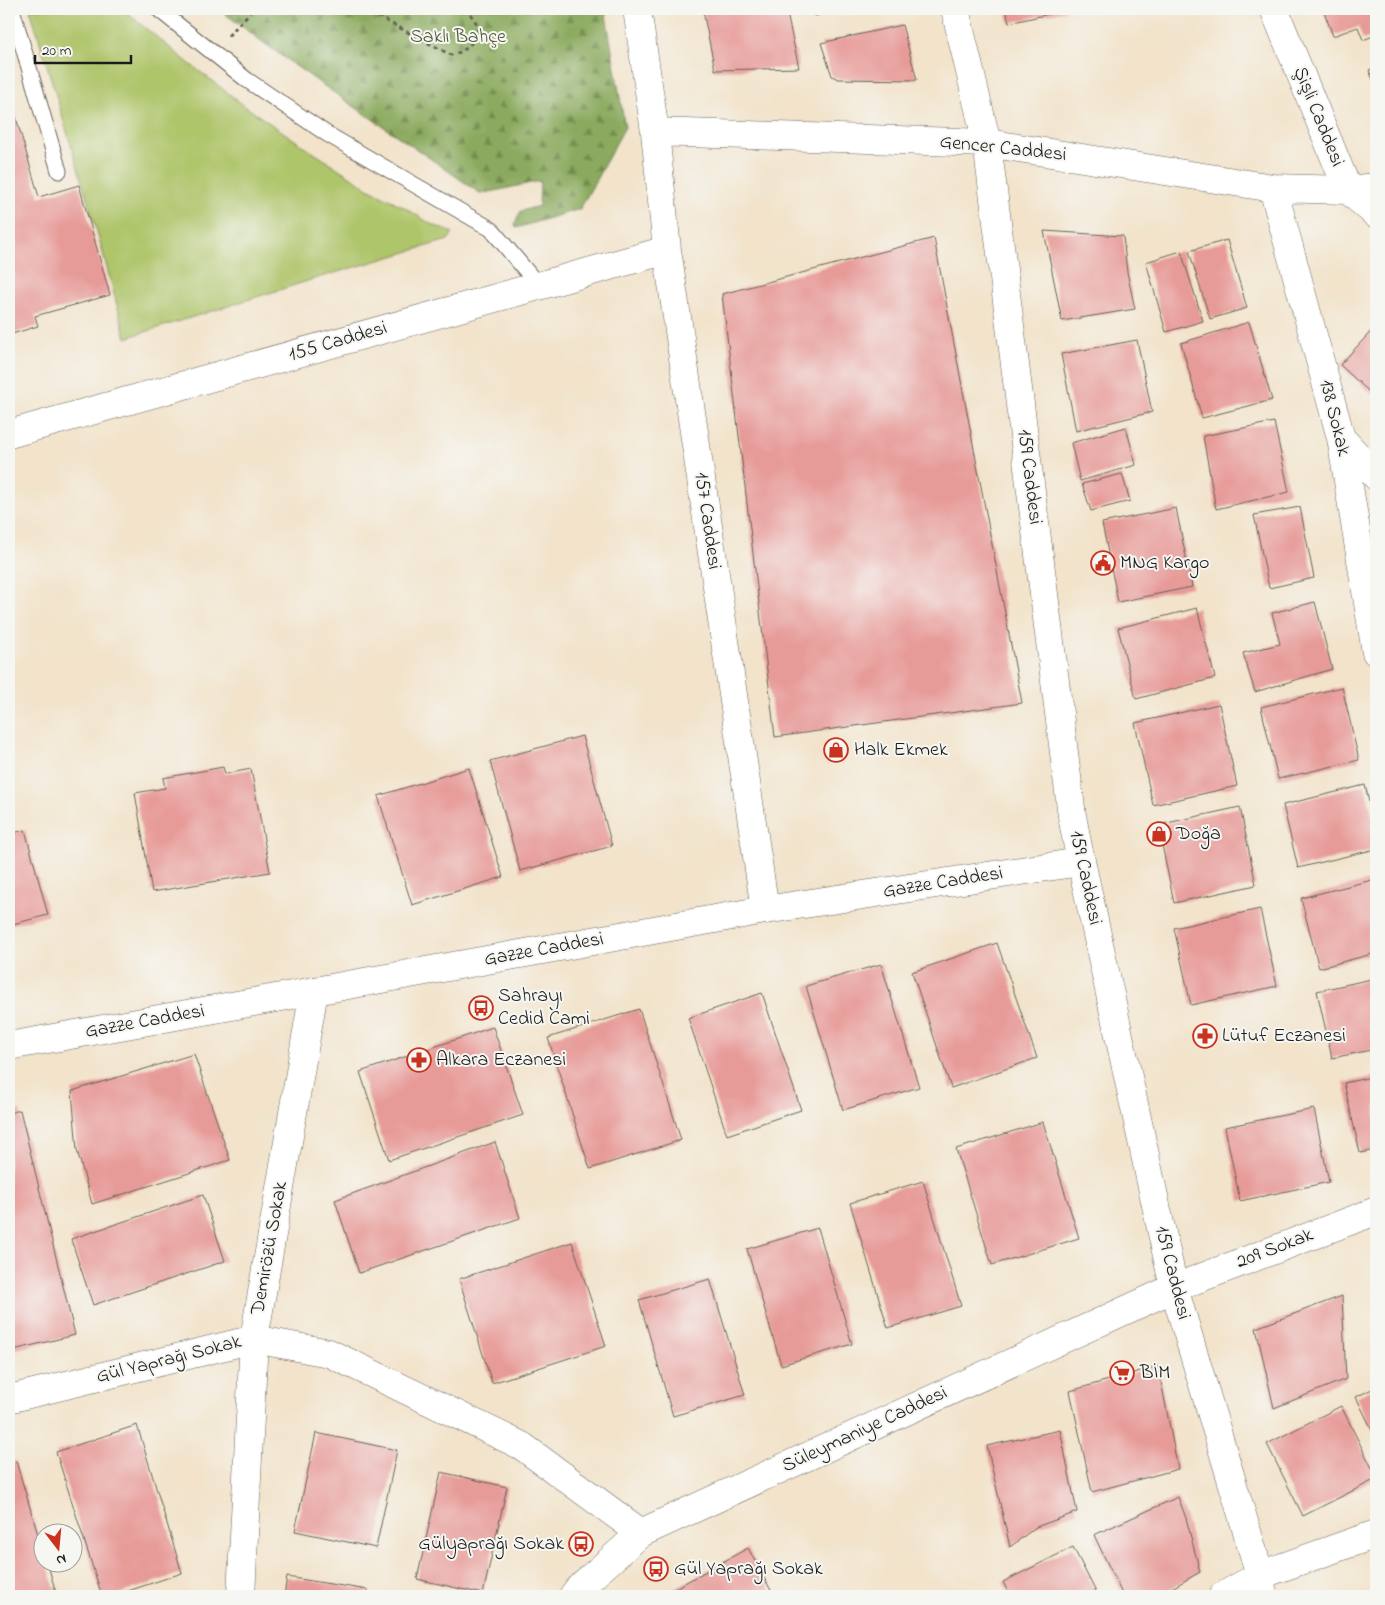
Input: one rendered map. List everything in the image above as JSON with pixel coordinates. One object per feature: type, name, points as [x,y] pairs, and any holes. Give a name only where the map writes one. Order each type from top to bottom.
[{"type":"street","name":"157 Caddesi","points":[[637,9],[655,132],[667,250],[765,910]]},
{"type":"street","name":"159 Caddesi","points":[[955,9],[987,143],[1072,816],[1080,862],[1174,1288],[1262,1586]]},
{"type":"street","name":"Şişli Caddesi","points":[[1274,9],[1348,190],[1376,214]]},
{"type":"street","name":"Gencer Caddesi","points":[[655,132],[987,143],[1273,188],[1348,190],[1376,187]]},
{"type":"street","name":"138 Sokak","points":[[1273,188],[1341,438],[1376,652]]},
{"type":"street","name":"155 Caddesi","points":[[9,434],[667,250]]},
{"type":"street","points":[[1341,438],[1376,476]]},
{"type":"street","name":"Gazze Caddesi","points":[[9,1046],[765,910],[1080,862]]},
{"type":"street","name":"Demirözü Sokak","points":[[241,1596],[254,1339],[314,991]]},
{"type":"street","name":"209 Sokak","points":[[1174,1288],[1376,1211]]},
{"type":"street","name":"Süleymaniye Caddesi","points":[[573,1596],[579,1588],[641,1533],[1174,1288]]},
{"type":"street","name":"Gül Yaprağı Sokak","points":[[9,1399],[254,1339],[329,1353],[522,1446],[641,1533]]},
{"type":"street","points":[[1223,1596],[1262,1586],[1376,1534]]},
{"type":"lane","points":[[12,9],[59,171]]},
{"type":"lane","points":[[158,9],[247,80],[327,134],[491,229],[540,286]]},
{"type":"path","points":[[213,52],[253,9]]},
{"type":"path","points":[[364,9],[451,56],[462,52],[474,40],[479,27],[467,9]]},
{"type":"green space","points":[[30,9],[122,9],[246,107],[370,189],[431,224],[453,233],[448,240],[314,279],[126,338],[98,235]]},
{"type":"green space","name":"Saklı Bahçe","points":[[219,9],[605,9],[625,127],[580,209],[516,228],[515,223],[521,211],[539,206],[540,181],[481,194],[316,80]]},
{"type":"building","points":[[716,9],[786,9],[799,68],[715,70],[703,11]]},
{"type":"building","points":[[813,9],[842,9],[815,16]]},
{"type":"building","points":[[1006,9],[1067,9],[1067,10],[1009,23]]},
{"type":"building","points":[[1323,9],[1376,9],[1376,35],[1363,40],[1358,27],[1333,36]]},
{"type":"building","points":[[902,25],[917,80],[838,79],[832,76],[821,43]]},
{"type":"building","points":[[1376,67],[1376,87],[1369,70]]},
{"type":"building","points":[[9,93],[39,197],[79,185],[110,295],[35,316],[38,326],[9,335]]},
{"type":"building","points":[[1044,231],[1123,236],[1127,272],[1135,309],[1062,321]]},
{"type":"building","points":[[934,238],[1022,703],[775,737],[722,294]]},
{"type":"building","points":[[1227,240],[1247,308],[1210,319],[1189,251]]},
{"type":"building","points":[[1181,251],[1203,321],[1166,332],[1146,262]]},
{"type":"building","points":[[1249,322],[1272,400],[1202,418],[1181,343]]},
{"type":"building","points":[[1376,326],[1376,398],[1340,365]]},
{"type":"building","points":[[1137,340],[1152,412],[1076,431],[1061,354]]},
{"type":"building","points":[[1274,422],[1289,492],[1216,509],[1203,436]]},
{"type":"building","points":[[1126,427],[1136,465],[1080,481],[1071,443]]},
{"type":"building","points":[[1122,474],[1130,501],[1091,511],[1082,484]]},
{"type":"building","points":[[1300,507],[1314,578],[1269,588],[1254,515]]},
{"type":"building","points":[[1176,508],[1192,587],[1118,602],[1102,523]]},
{"type":"building","points":[[1315,602],[1332,669],[1255,692],[1243,653],[1280,644],[1272,613]]},
{"type":"building","points":[[1197,608],[1215,678],[1136,699],[1118,628]]},
{"type":"building","points":[[1342,687],[1359,760],[1278,779],[1261,707]]},
{"type":"building","points":[[1219,704],[1237,786],[1153,805],[1135,723]]},
{"type":"building","points":[[582,736],[612,846],[520,871],[490,761]]},
{"type":"building","points":[[223,767],[225,774],[251,769],[270,872],[152,892],[135,793],[165,788],[163,778]]},
{"type":"building","points":[[469,768],[503,877],[412,905],[378,796]]},
{"type":"building","points":[[1365,785],[1376,831],[1376,849],[1298,868],[1283,805]]},
{"type":"building","points":[[1240,807],[1256,885],[1174,903],[1158,825]]},
{"type":"building","points":[[25,830],[48,915],[9,925],[9,834]]},
{"type":"building","points":[[1376,879],[1376,953],[1319,968],[1301,898]]},
{"type":"building","points":[[1260,909],[1277,986],[1191,1005],[1174,928]]},
{"type":"building","points":[[997,943],[1037,1058],[951,1088],[912,972]]},
{"type":"building","points":[[881,964],[919,1087],[843,1110],[806,986]]},
{"type":"building","points":[[1376,978],[1376,1049],[1332,1058],[1317,991]]},
{"type":"building","points":[[762,993],[801,1110],[727,1135],[688,1018]]},
{"type":"building","points":[[639,1009],[681,1140],[590,1169],[548,1038]]},
{"type":"building","points":[[493,1027],[523,1115],[389,1160],[360,1072]]},
{"type":"building","points":[[194,1054],[230,1160],[92,1204],[77,1150],[72,1091]]},
{"type":"building","points":[[1376,1076],[1376,1150],[1360,1153],[1344,1083]]},
{"type":"building","points":[[1314,1109],[1329,1182],[1240,1201],[1225,1127]]},
{"type":"building","points":[[20,1110],[75,1335],[9,1351],[9,1113]]},
{"type":"building","points":[[1043,1122],[1079,1238],[992,1265],[956,1149]]},
{"type":"building","points":[[495,1142],[520,1218],[359,1273],[335,1200]]},
{"type":"building","points":[[923,1181],[961,1306],[888,1328],[850,1203]]},
{"type":"building","points":[[203,1195],[225,1261],[93,1305],[71,1239]]},
{"type":"building","points":[[818,1228],[852,1344],[781,1365],[747,1249]]},
{"type":"building","points":[[572,1242],[606,1346],[492,1383],[459,1279]]},
{"type":"building","points":[[710,1279],[745,1395],[673,1416],[639,1300]]},
{"type":"building","points":[[1342,1296],[1346,1379],[1274,1408],[1256,1328]]},
{"type":"building","points":[[1158,1366],[1178,1469],[1092,1492],[1070,1391]]},
{"type":"building","points":[[1376,1387],[1376,1438],[1356,1397]]},
{"type":"building","points":[[1341,1406],[1376,1479],[1303,1516],[1267,1444]]},
{"type":"building","points":[[137,1425],[182,1573],[113,1596],[102,1596],[82,1533],[82,1522],[78,1522],[56,1452]]},
{"type":"building","points":[[1060,1430],[1077,1512],[1036,1527],[1010,1547],[987,1446]]},
{"type":"building","points":[[316,1433],[397,1450],[376,1548],[295,1531]]},
{"type":"building","points":[[16,1461],[34,1522],[32,1522],[32,1572],[50,1572],[57,1596],[9,1596],[9,1463]]},
{"type":"building","points":[[441,1472],[507,1487],[483,1594],[417,1579]]},
{"type":"building","points":[[1178,1497],[1186,1518],[1200,1572],[1158,1596],[1123,1596],[1094,1535]]},
{"type":"building","points":[[1073,1547],[1098,1596],[1010,1596],[1003,1582]]},
{"type":"building","points":[[748,1548],[774,1596],[673,1596],[670,1591]]},
{"type":"building","points":[[287,1577],[368,1590],[367,1596],[284,1596]]},
{"type":"place","name":"MNG Kargo","points":[[1103,563]]},
{"type":"place","name":"Halk Ekmek","points":[[836,750]]},
{"type":"place","name":"Doğa","points":[[1159,834]]},
{"type":"place","name":"Sahrayı Cedid Cami","points":[[481,1008]]},
{"type":"place","name":"Lütuf Eczanesi","points":[[1205,1036]]},
{"type":"place","name":"Alkara Eczanesi","points":[[419,1060]]},
{"type":"place","name":"BİM","points":[[1122,1373]]},
{"type":"place","name":"Gülyaprağı Sokak","points":[[581,1544]]},
{"type":"place","name":"Gül Yaprağı Sokak","points":[[656,1569]]}]
